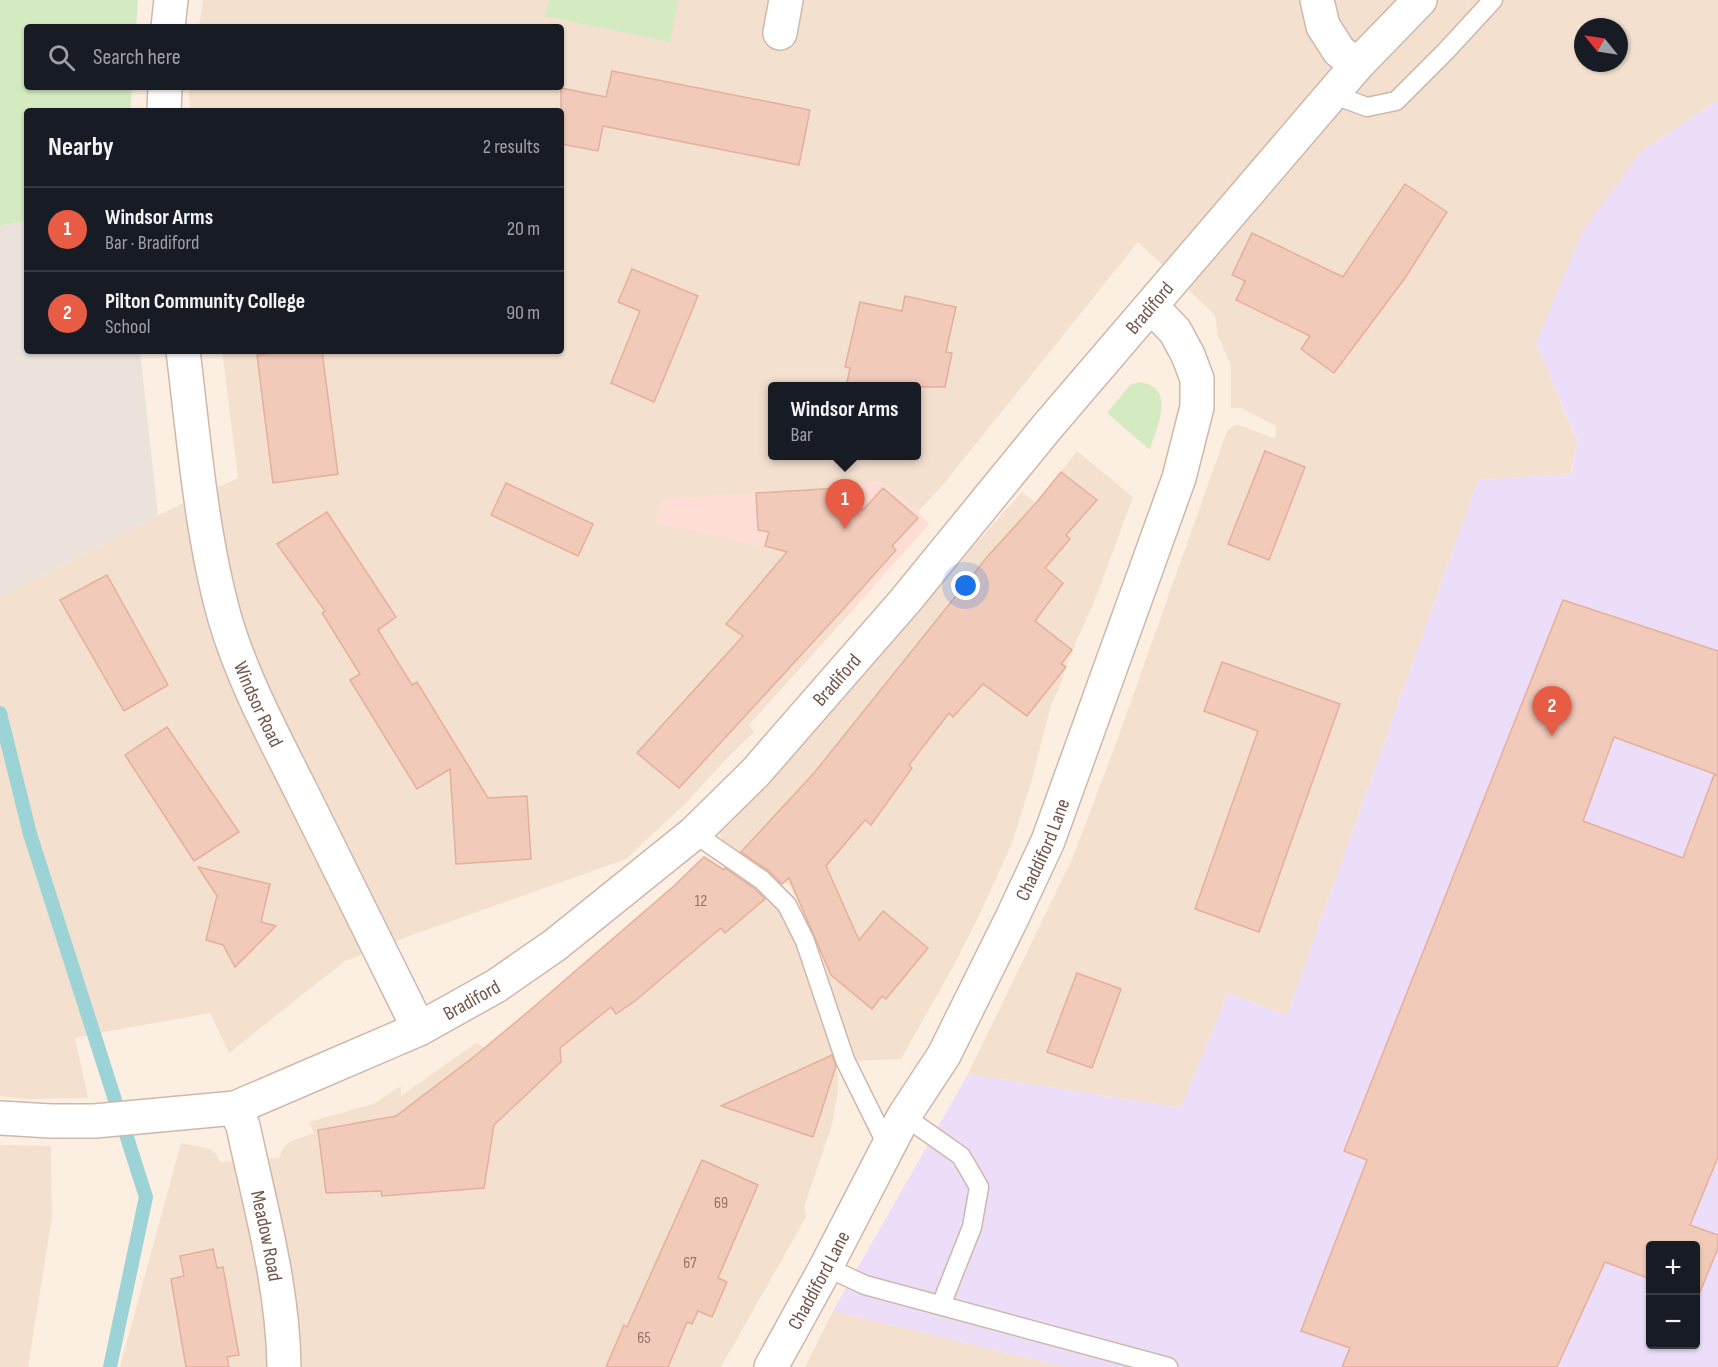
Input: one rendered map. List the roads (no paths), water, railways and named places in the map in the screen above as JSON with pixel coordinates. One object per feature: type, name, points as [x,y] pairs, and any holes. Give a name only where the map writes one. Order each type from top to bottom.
[{"type":"street","points":[[168,24],[171,0]]},
{"type":"street","points":[[780,33],[786,0]]},
{"type":"street","points":[[1317,0],[1323,26],[1339,51],[1357,65]]},
{"type":"street","name":"Bradiford","points":[[0,1118],[95,1121],[235,1108],[419,1029],[496,986],[555,945],[694,832],[755,773],[905,601],[1047,427],[1332,94],[1420,0]]},
{"type":"street","points":[[164,108],[165,90]]},
{"type":"street","name":"Chaddiford Lane","points":[[771,1367],[904,1116],[944,1055],[1048,841],[1179,478],[1197,407],[1197,379],[1188,355],[1175,331],[1151,306]]},
{"type":"street","name":"Windsor Road","points":[[183,354],[212,565],[236,651],[260,707],[419,1029]]},
{"type":"street","name":"Meadow Road","points":[[235,1108],[243,1126],[273,1263],[283,1336],[284,1367]]},
{"type":"lane","points":[[1332,94],[1366,107],[1396,101],[1493,0]]},
{"type":"lane","points":[[694,832],[762,880],[787,904],[805,941],[845,1060],[888,1147]]},
{"type":"lane","points":[[904,1116],[961,1156],[979,1187],[972,1227],[941,1305]]},
{"type":"lane","points":[[826,1267],[864,1285],[1168,1367]]},
{"type":"waterway","points":[[0,713],[30,834],[146,1197],[110,1367]]},
{"type":"place","name":"Windsor Arms","points":[[845,529]]},
{"type":"place","name":"Pilton Community College","points":[[1552,736]]}]
